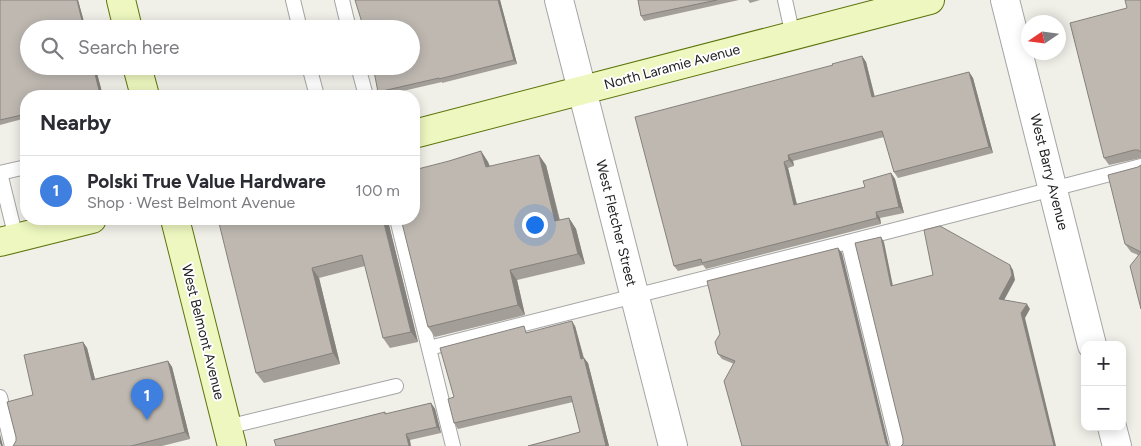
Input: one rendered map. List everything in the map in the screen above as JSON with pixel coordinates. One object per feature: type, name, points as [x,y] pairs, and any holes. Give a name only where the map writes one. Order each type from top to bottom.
[{"type":"street","points":[[121,0],[126,20]]},
{"type":"street","name":"West Fletcher Street","points":[[559,0],[673,446]]},
{"type":"street","name":"North Laramie Avenue","points":[[420,132],[930,0]]},
{"type":"street","name":"West Barry Avenue","points":[[1005,0],[1091,341]]},
{"type":"street","points":[[139,75],[143,90]]},
{"type":"street","points":[[8,240],[68,225]]},
{"type":"street","name":"West Belmont Avenue","points":[[176,225],[229,437]]},
{"type":"street","points":[[1113,431],[1117,446]]},
{"type":"lane","points":[[293,0],[298,20]]},
{"type":"lane","points":[[342,0],[347,20]]},
{"type":"lane","points":[[785,0],[793,36]]},
{"type":"lane","points":[[311,75],[315,90]]},
{"type":"lane","points":[[360,75],[364,90]]},
{"type":"lane","points":[[429,348],[1141,166]]},
{"type":"lane","points":[[8,240],[0,174],[20,169]]},
{"type":"lane","points":[[398,225],[453,446]]},
{"type":"lane","points":[[848,242],[898,446]]},
{"type":"lane","points":[[229,437],[396,386]]},
{"type":"lane","points":[[0,397],[12,446]]},
{"type":"building","points":[[0,0],[77,0],[82,20],[20,20],[20,75],[95,75],[99,90],[20,90],[20,115],[0,120]]},
{"type":"building","points":[[355,0],[498,0],[514,60],[439,79],[387,90],[378,90],[375,75],[420,75],[420,20],[361,20]]},
{"type":"building","points":[[638,0],[717,0],[641,16]]},
{"type":"building","points":[[1125,0],[1141,0],[1141,152],[1134,150],[1104,158],[1070,23],[1127,8]]},
{"type":"building","points":[[862,56],[872,97],[969,72],[989,147],[894,172],[882,131],[788,155],[789,160],[784,162],[794,205],[865,187],[863,181],[891,173],[899,207],[876,212],[877,218],[702,263],[701,259],[674,266],[635,117]]},
{"type":"building","points":[[481,151],[486,167],[539,155],[555,221],[569,218],[578,254],[510,270],[518,305],[428,327],[402,225],[420,225],[420,168]]},
{"type":"building","points":[[1141,165],[1141,252],[1125,244],[1108,175]]},
{"type":"building","points":[[219,225],[384,225],[411,332],[383,338],[362,255],[312,268],[333,353],[256,373]]},
{"type":"building","points":[[940,226],[1010,265],[1012,275],[999,299],[1027,304],[1021,313],[1054,446],[901,446],[903,439],[855,243],[881,237],[891,286],[933,275],[924,230]]},
{"type":"building","points":[[838,248],[888,446],[742,446],[724,381],[735,361],[718,354],[715,342],[720,334],[707,281]]},
{"type":"building","points":[[1141,252],[1141,309],[1130,266]]},
{"type":"building","points":[[572,321],[581,359],[584,358],[606,446],[528,446],[580,432],[571,396],[454,423],[448,399],[454,397],[440,348],[524,326],[526,333]]},
{"type":"building","points":[[83,342],[92,380],[168,361],[185,432],[131,446],[13,446],[16,437],[7,402],[33,395],[24,355]]},
{"type":"building","points":[[431,403],[437,427],[406,434],[409,446],[276,446],[274,440],[385,412],[385,414]]},
{"type":"place","name":"Polski True Value Hardware","points":[[147,420]]}]
